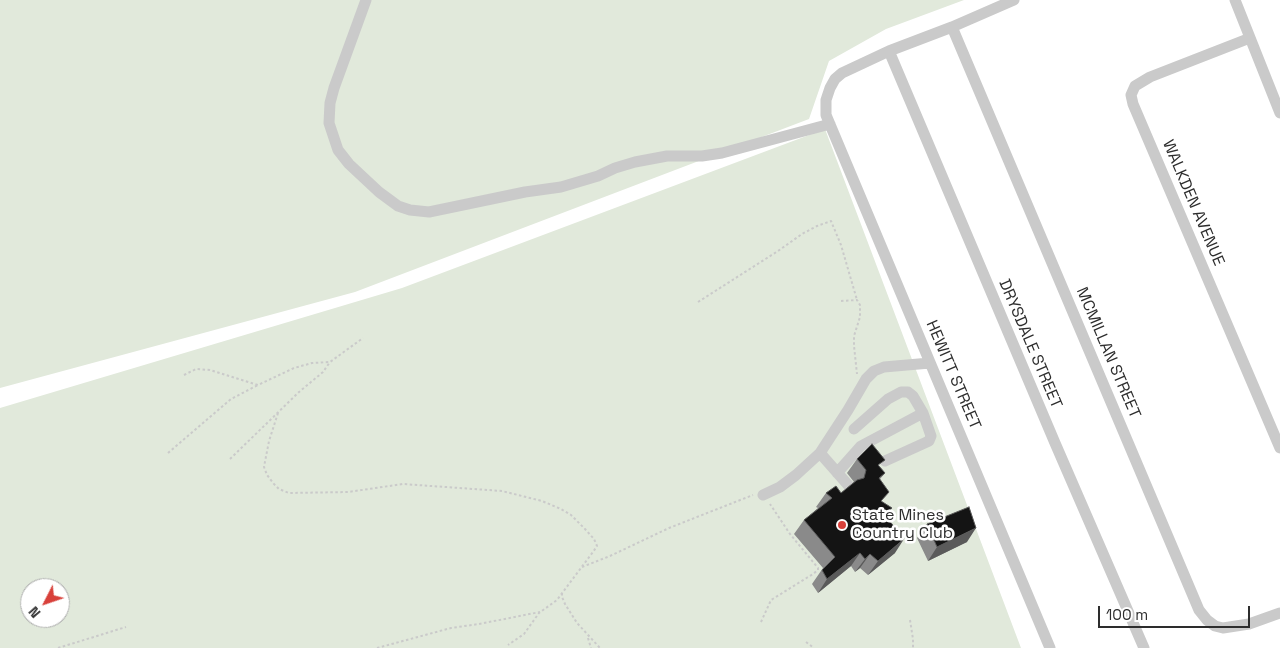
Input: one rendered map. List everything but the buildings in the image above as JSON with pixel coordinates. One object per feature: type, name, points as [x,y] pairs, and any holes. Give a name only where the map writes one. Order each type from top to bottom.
[{"type":"street","points":[[366,0],[334,88],[330,103],[329,123],[338,150],[349,164],[368,182],[398,206],[410,210],[429,212],[525,192],[561,187],[635,162],[667,156],[702,156],[722,153],[828,120],[826,100],[835,79],[848,69],[1014,0]]},
{"type":"street","points":[[1235,0],[1280,113]]},
{"type":"street","name":"MCMILLAN STREET","points":[[952,27],[1200,610],[1207,620],[1215,626],[1223,628],[1249,624],[1280,614]]},
{"type":"street","name":"WALKDEN AVENUE","points":[[1250,38],[1150,77],[1135,86],[1131,95],[1133,104],[1280,448]]},
{"type":"street","name":"DRYSDALE STREET","points":[[889,51],[1144,648]]},
{"type":"street","name":"HEWITT STREET","points":[[828,120],[1050,648]]},
{"type":"street","points":[[763,495],[780,487],[820,453],[866,379],[874,371],[884,367],[930,363]]},
{"type":"street","points":[[854,429],[888,399],[901,392],[908,392],[913,396],[923,413],[931,436],[930,441],[885,461]]},
{"type":"street","points":[[838,473],[861,446],[923,413]]},
{"type":"street","points":[[820,453],[849,486]]},
{"type":"path","points":[[698,302],[802,234],[831,221],[841,244],[857,300],[860,304],[860,317],[854,336],[859,391]]},
{"type":"path","points":[[842,301],[857,300]]},
{"type":"path","points":[[230,459],[299,392],[323,372],[330,362],[363,338]]},
{"type":"path","points":[[168,452],[231,399],[294,368],[312,363],[330,362]]},
{"type":"path","points":[[184,375],[196,369],[210,370],[258,385]]},
{"type":"path","points":[[278,413],[269,441],[264,467],[267,475],[279,489],[289,493],[348,492],[403,484],[502,492],[561,509],[571,516],[594,539],[597,546],[557,600],[540,612],[524,634],[508,645]]},
{"type":"path","points":[[582,567],[669,528],[756,494],[763,495],[818,570],[771,600],[761,622]]},
{"type":"path","points":[[562,593],[565,604],[577,623],[600,648]]},
{"type":"path","points":[[377,648],[451,628],[540,612]]},
{"type":"path","points":[[910,620],[914,639],[913,648]]},
{"type":"path","points":[[58,648],[126,627]]},
{"type":"path","points":[[587,635],[591,648]]},
{"type":"path","points":[[806,642],[814,648]]},
{"type":"shaded area","points":[[0,0],[964,0],[886,29],[829,61],[809,119],[355,292],[0,388]]},
{"type":"shaded area","points":[[825,129],[1021,648],[0,648],[0,408],[402,288]]},
{"type":"place","name":"State Mines Country Club","points":[[842,525]]}]
